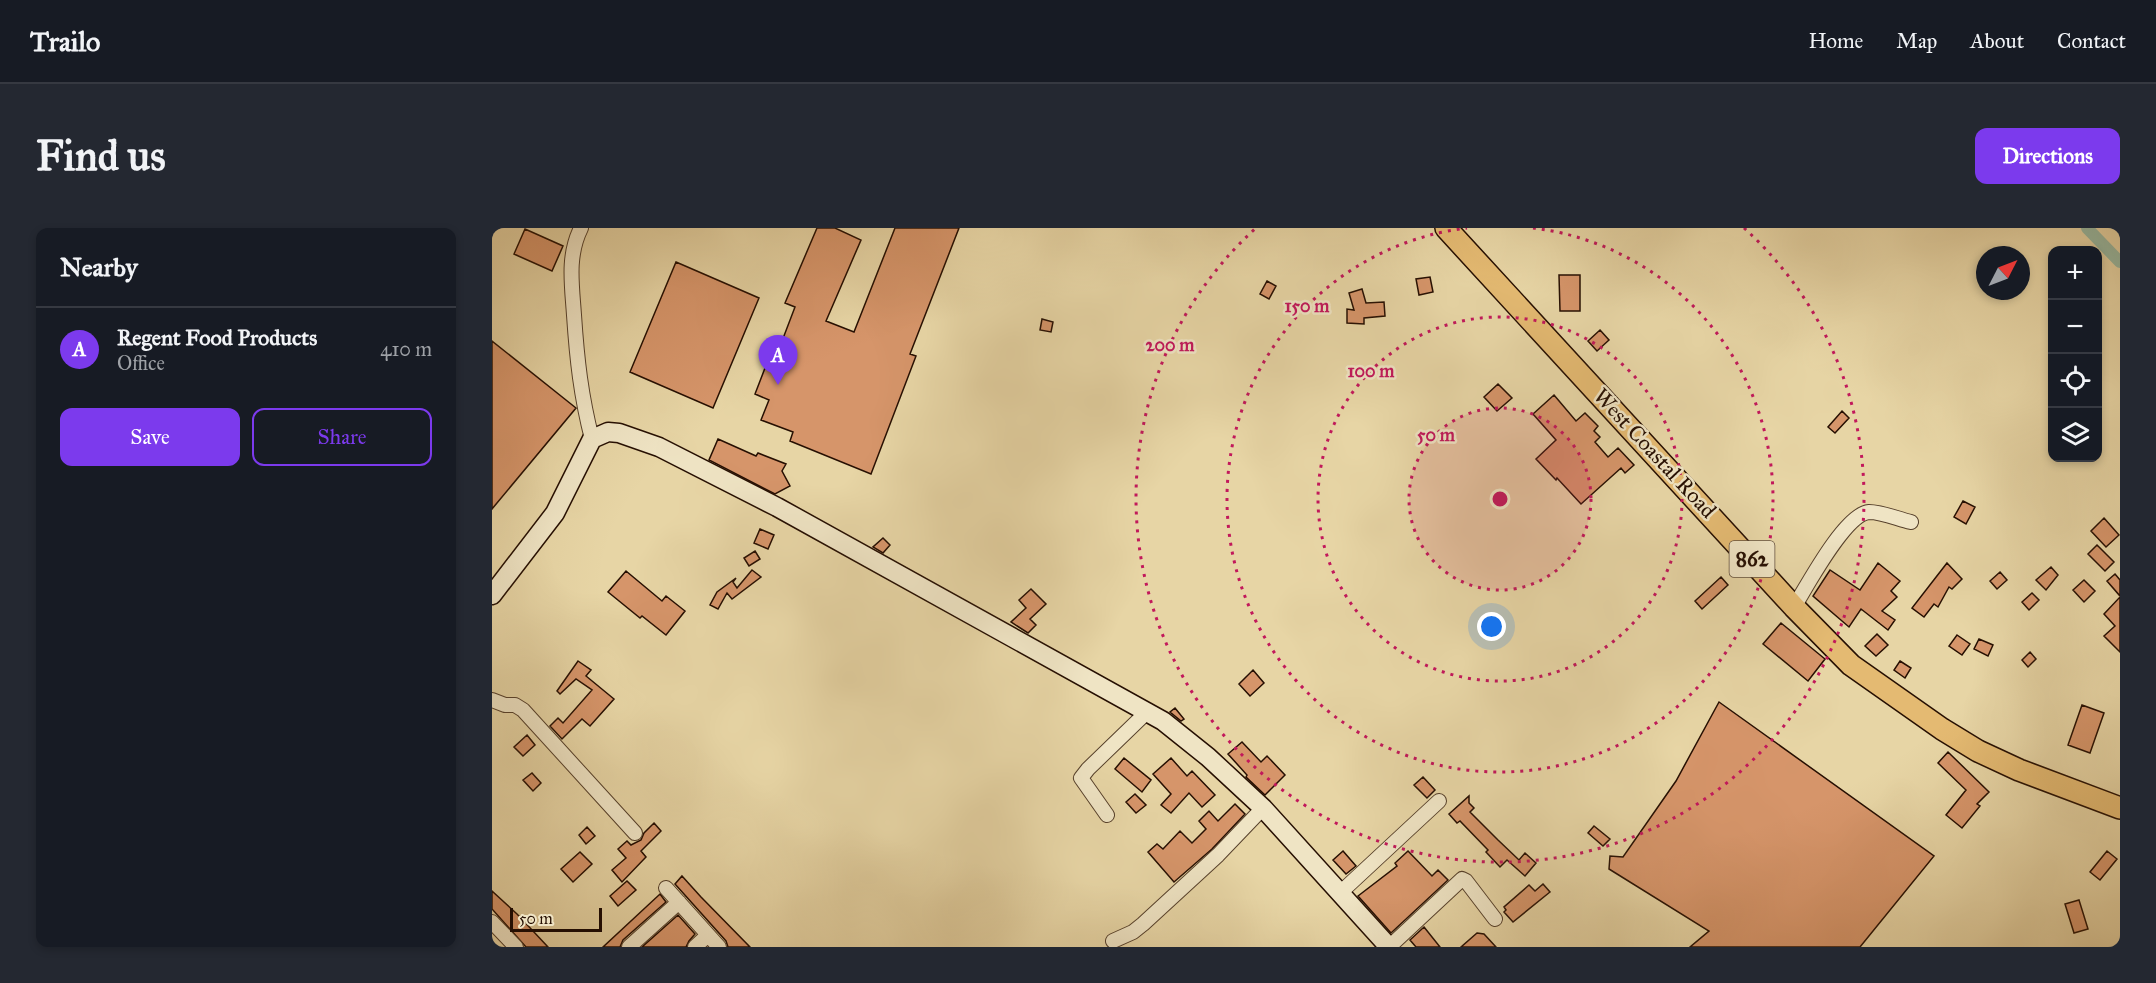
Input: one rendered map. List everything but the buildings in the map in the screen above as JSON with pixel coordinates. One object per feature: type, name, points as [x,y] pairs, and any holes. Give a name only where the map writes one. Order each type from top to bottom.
[{"type":"main road","name":"West Coastal Road","points":[[1446,228],[1794,607],[1851,665],[1942,729],[1978,751],[2019,770],[2120,808]]},
{"type":"street","points":[[581,228],[573,247],[571,265],[577,371],[592,440]]},
{"type":"street","points":[[492,595],[555,513],[592,440],[608,432],[619,433],[659,447],[777,507],[1163,721],[1263,808],[1389,947],[1462,879],[1466,881],[1495,919]]},
{"type":"street","points":[[1794,607],[1833,542],[1863,514],[1870,512],[1911,522]]},
{"type":"street","points":[[492,700],[505,705],[518,706],[523,710],[635,833]]},
{"type":"street","points":[[1107,815],[1081,778],[1148,711]]},
{"type":"street","points":[[1340,893],[1439,801]]},
{"type":"street","points":[[1113,941],[1133,932],[1143,924],[1218,855],[1263,808]]},
{"type":"street","points":[[666,888],[719,947]]},
{"type":"street","points":[[628,947],[679,902]]},
{"type":"street","points":[[492,922],[516,947]]},
{"type":"street","points":[[695,947],[708,934]]},
{"type":"waterway","points":[[2087,228],[2120,262]]},
{"type":"place","name":"Regent Food Products","points":[[778,385]]}]
